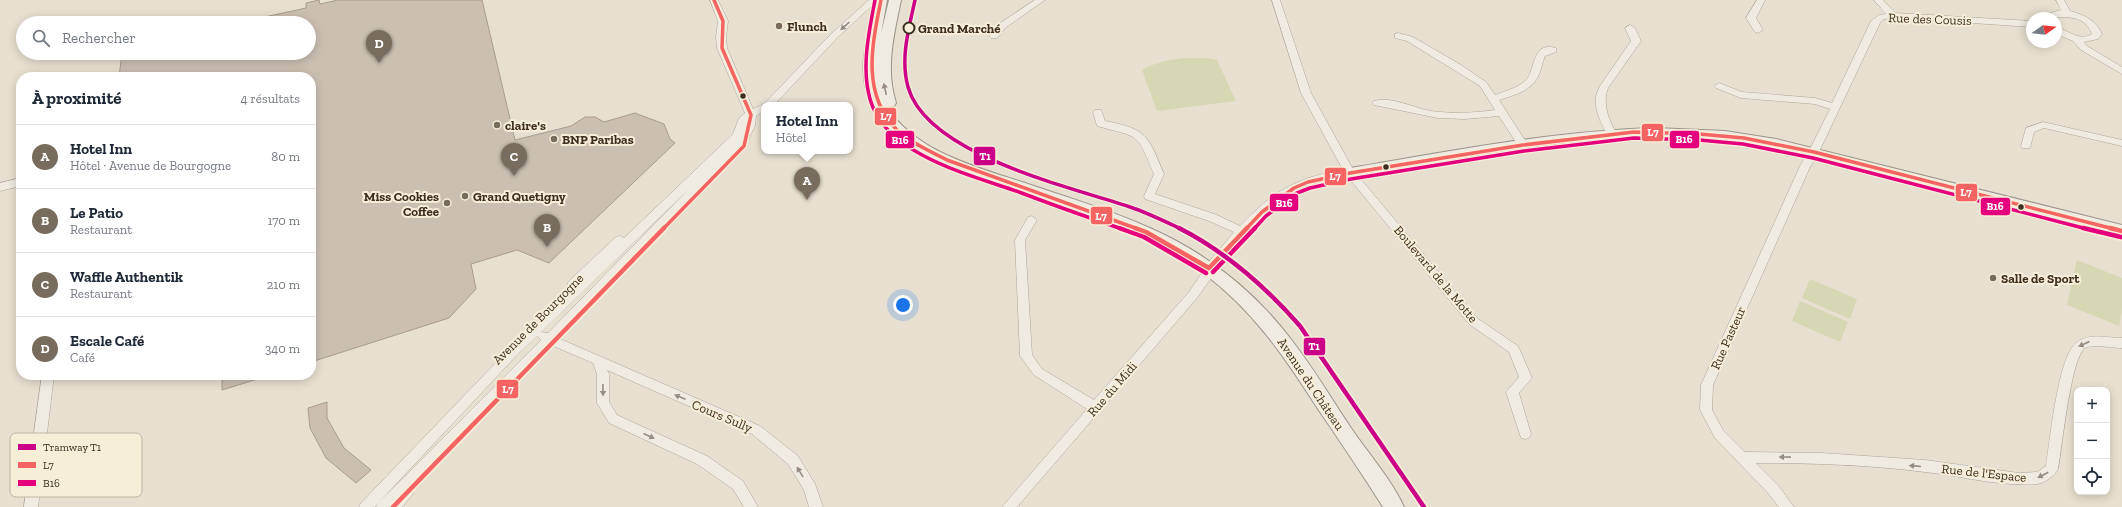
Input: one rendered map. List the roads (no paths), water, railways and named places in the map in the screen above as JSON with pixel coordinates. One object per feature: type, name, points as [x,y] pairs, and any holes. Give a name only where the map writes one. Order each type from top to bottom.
[{"type":"main road","name":"Avenue du Château","points":[[881,0],[870,69],[872,85],[877,103],[886,118],[900,133],[919,145],[965,168],[1146,233],[1175,247],[1209,268],[1234,287],[1266,320],[1284,343],[1394,507]]},
{"type":"main road","points":[[895,0],[882,65],[884,89],[892,112],[919,145]]},
{"type":"main road","points":[[1350,173],[1523,145],[1612,134],[1655,132],[1699,134],[1744,138],[1814,152],[2030,209],[2122,231]]},
{"type":"street","points":[[714,0],[723,21],[721,37],[722,48],[747,105],[747,116],[761,109]]},
{"type":"street","points":[[771,102],[834,36],[874,0]]},
{"type":"street","points":[[994,36],[1002,26],[1041,0]]},
{"type":"street","points":[[1209,268],[1262,212],[1294,188],[1308,182],[1350,173],[1306,93],[1276,0]]},
{"type":"street","points":[[1758,30],[1752,18],[1761,0]]},
{"type":"street","points":[[1878,0],[1892,15]]},
{"type":"street","points":[[2060,0],[2067,14]]},
{"type":"street","points":[[2062,14],[2067,14],[2087,21],[2096,30],[2097,34],[2095,37],[2090,39],[2076,39]]},
{"type":"street","name":"Rue des Cousis","points":[[1814,152],[1876,21],[1882,17],[1892,15],[2026,24]]},
{"type":"street","points":[[1612,134],[1601,109],[1600,97],[1603,88],[1636,41],[1630,28]]},
{"type":"street","points":[[2062,33],[2076,39],[2084,48],[2122,70]]},
{"type":"street","points":[[1398,36],[1410,39],[1473,76],[1483,84],[1523,145]]},
{"type":"street","points":[[1493,99],[1527,85],[1534,77],[1539,57],[1542,53],[1553,50]]},
{"type":"street","points":[[1718,86],[1741,95],[1815,101],[1835,107]]},
{"type":"street","points":[[1377,103],[1388,103],[1419,112],[1454,116],[1501,113]]},
{"type":"street","points":[[1098,112],[1101,124],[1131,129],[1142,135],[1159,174],[1149,196],[1212,218],[1243,232]]},
{"type":"street","name":"Avenue de Bourgogne","points":[[382,507],[552,340],[744,146],[744,138],[750,126],[747,116]]},
{"type":"street","name":"Avenue de Bourgogne","points":[[366,507],[513,352],[737,135],[747,116]]},
{"type":"street","points":[[2026,146],[2030,130],[2043,125],[2122,143]]},
{"type":"street","name":"Avenue de Bourgogne","points":[[357,507],[485,373],[604,253],[648,215],[715,149],[729,143]]},
{"type":"street","name":"Rue Pasteur","points":[[1787,507],[1773,489],[1719,434],[1706,410],[1707,385],[1805,166],[1814,152]]},
{"type":"street","name":"Boulevard de la Motte","points":[[1350,173],[1473,321],[1514,349],[1526,378],[1512,392],[1525,434]]},
{"type":"street","points":[[0,187],[16,183]]},
{"type":"street","points":[[1032,220],[1020,240],[1026,356],[1031,365],[1038,372],[1096,408]]},
{"type":"street","name":"Rue du Midi","points":[[1009,507],[1193,295],[1209,268]]},
{"type":"street","name":"Cours Sully","points":[[534,332],[597,359],[664,391],[756,430],[793,460],[810,488],[816,507]]},
{"type":"street","name":"Avenue de Bourgogne","points":[[393,507],[552,340]]},
{"type":"street","name":"Rue de l'Espace","points":[[1741,457],[1822,458],[1925,466],[2019,479],[2039,478],[2052,470],[2068,370],[2071,358],[2078,346],[2090,341],[2122,343]]},
{"type":"street","points":[[597,359],[603,374],[603,403],[613,419],[702,460],[738,485],[751,507]]},
{"type":"street","points":[[41,433],[47,380]]},
{"type":"street","points":[[31,507],[32,497]]},
{"type":"tram line","name":"T1","points":[[915,0],[905,50],[906,75],[908,88],[913,100],[930,122],[956,141],[988,158],[1160,219],[1218,251],[1254,278],[1300,326],[1424,507]]},
{"type":"place","name":"Flunch","points":[[779,26]]},
{"type":"place","name":"Grand Marché","points":[[909,28]]},
{"type":"place","name":"Escale Café","points":[[379,63]]},
{"type":"place","name":"claire's","points":[[497,125]]},
{"type":"place","name":"BNP Paribas","points":[[554,139]]},
{"type":"place","name":"Waffle Authentik","points":[[514,176]]},
{"type":"place","name":"Grand Quetigny","points":[[465,196]]},
{"type":"place","name":"Hotel Inn","points":[[807,200]]},
{"type":"place","name":"Miss Cookies Coffee","points":[[447,203]]},
{"type":"place","name":"Le Patio","points":[[547,247]]},
{"type":"place","name":"Salle de Sport","points":[[1993,278]]}]
